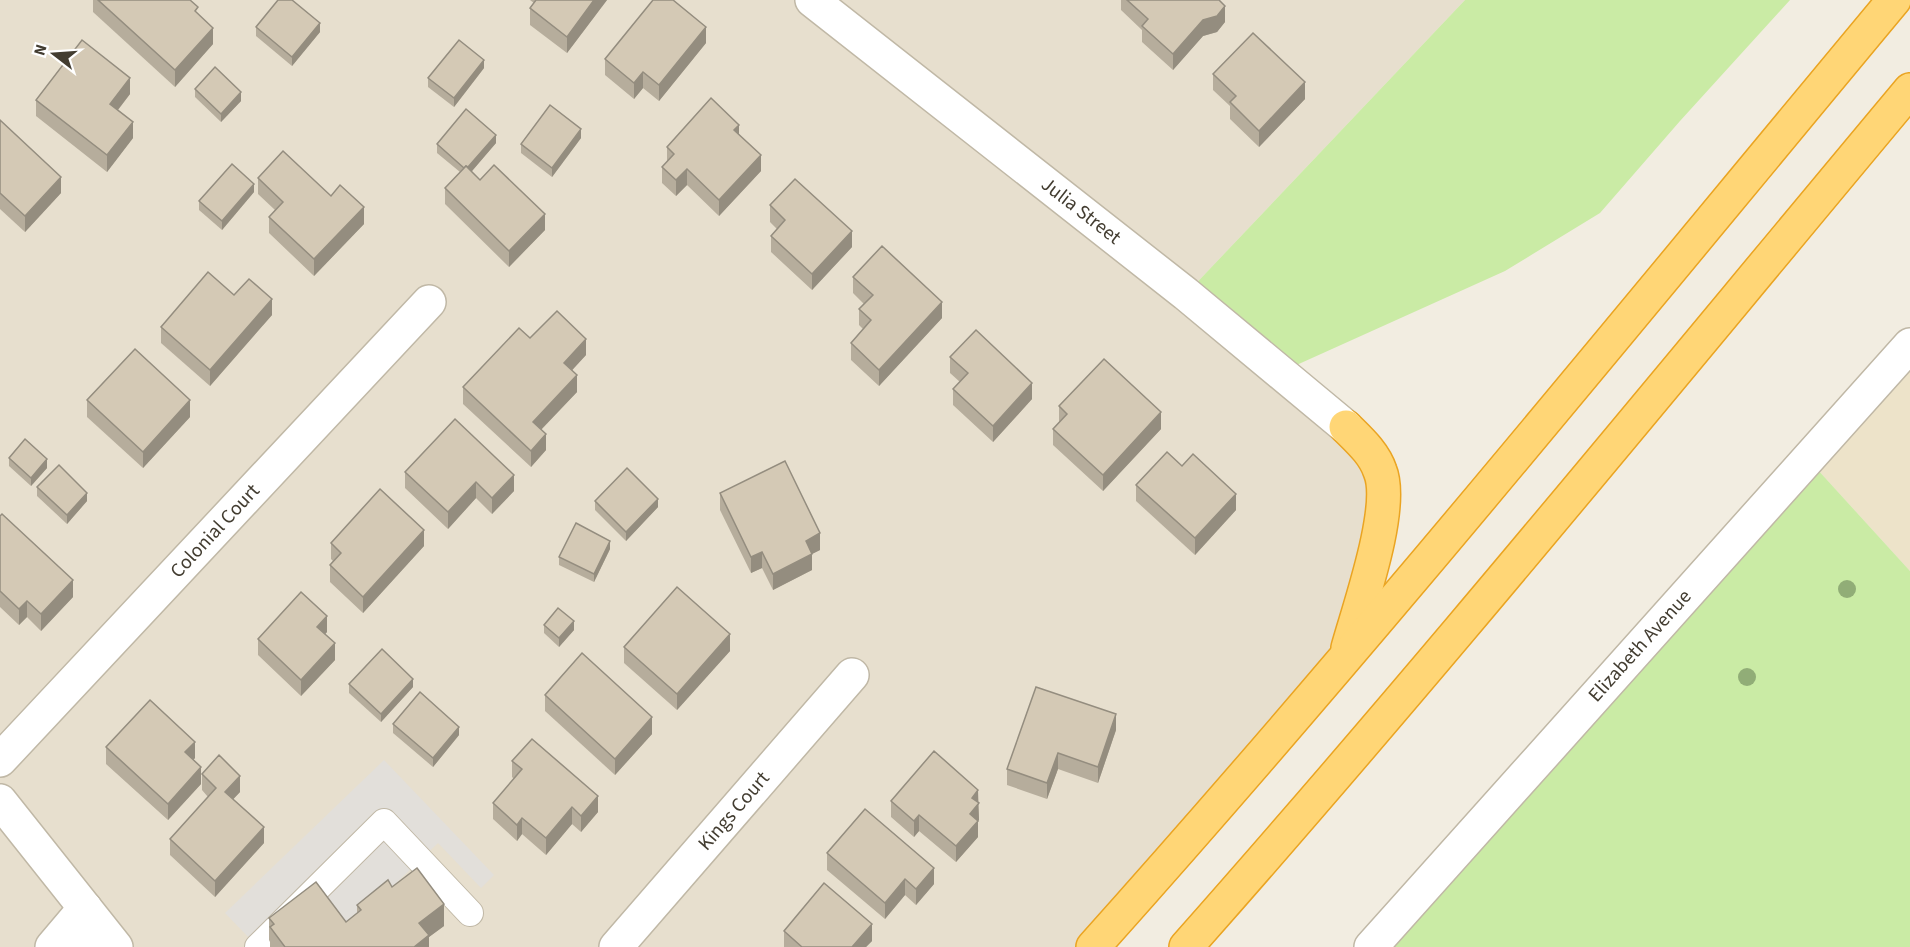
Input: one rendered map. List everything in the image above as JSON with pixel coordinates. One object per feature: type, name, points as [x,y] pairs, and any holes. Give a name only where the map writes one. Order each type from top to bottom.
[{"type":"highway","points":[[1093,947],[1346,658],[1894,0]]},
{"type":"highway","points":[[1186,947],[1398,703],[1910,90]]},
{"type":"highway","points":[[1346,427],[1374,458],[1382,473],[1384,510],[1346,658]]},
{"type":"street","name":"Julia Street","points":[[812,0],[1186,294],[1346,427]]},
{"type":"street","name":"Colonial Court","points":[[0,760],[429,302]]},
{"type":"street","name":"Elizabeth Avenue","points":[[1371,947],[1910,345]]},
{"type":"street","name":"Kings Court","points":[[616,947],[852,675]]},
{"type":"street","points":[[0,801],[116,947]]},
{"type":"street","points":[[52,947],[86,908]]},
{"type":"street","points":[[81,947],[86,908]]},
{"type":"lane","points":[[258,947],[384,822],[470,913]]},
{"type":"shaded area","points":[[0,0],[1465,0],[1186,294],[1374,458],[1345,658],[1093,947],[0,947]]},
{"type":"shaded area","points":[[1910,345],[1910,571],[1807,458]]},
{"type":"shaded area","points":[[384,760],[494,875],[481,888],[438,843],[343,934],[252,941],[225,913]]},
{"type":"green space","points":[[1465,0],[1790,0],[1600,213],[1505,271],[1281,372],[1186,294]]},
{"type":"green space","points":[[1807,458],[1910,571],[1910,947],[1371,947]]},
{"type":"building","points":[[98,0],[190,0],[198,7],[195,11],[213,28],[175,70]]},
{"type":"building","points":[[278,0],[292,0],[320,23],[292,57],[256,27]]},
{"type":"building","points":[[536,0],[594,0],[567,37],[530,8]]},
{"type":"building","points":[[653,0],[673,0],[706,27],[659,85],[643,72],[634,83],[605,59]]},
{"type":"building","points":[[1127,0],[1219,0],[1225,6],[1217,16],[1203,20],[1173,54],[1142,26],[1148,19]]},
{"type":"building","points":[[1253,33],[1305,82],[1259,131],[1230,102],[1236,96],[1213,74]]},
{"type":"building","points":[[82,40],[130,78],[110,104],[133,122],[107,155],[36,100]]},
{"type":"building","points":[[459,40],[484,60],[454,98],[428,78]]},
{"type":"building","points":[[215,67],[241,92],[221,114],[195,89]]},
{"type":"building","points":[[711,98],[739,125],[734,130],[761,155],[719,200],[687,169],[676,180],[662,167],[674,154],[667,147]]},
{"type":"building","points":[[550,105],[581,129],[552,168],[521,144]]},
{"type":"building","points":[[466,109],[496,135],[468,167],[464,168],[437,144]]},
{"type":"building","points":[[0,120],[61,177],[25,216],[0,193]]},
{"type":"building","points":[[283,151],[331,196],[340,185],[364,207],[314,259],[269,217],[283,202],[258,178]]},
{"type":"building","points":[[232,164],[254,184],[222,221],[199,201]]},
{"type":"building","points":[[494,165],[545,214],[509,251],[445,188],[466,166],[480,180]]},
{"type":"building","points":[[795,179],[852,231],[812,274],[771,236],[785,220],[770,205]]},
{"type":"building","points":[[882,246],[942,302],[879,370],[851,343],[871,320],[859,309],[873,295],[853,277]]},
{"type":"building","points":[[208,272],[234,295],[249,279],[272,299],[210,370],[161,327]]},
{"type":"building","points":[[557,311],[586,339],[564,363],[577,375],[533,422],[546,434],[531,451],[463,387],[519,328],[530,338]]},
{"type":"building","points":[[976,330],[1032,383],[993,426],[953,389],[968,373],[950,357]]},
{"type":"building","points":[[135,349],[190,400],[143,452],[87,400]]},
{"type":"building","points":[[1104,359],[1161,412],[1103,475],[1053,429],[1067,414],[1059,406]]},
{"type":"building","points":[[455,419],[514,475],[492,498],[476,482],[448,512],[405,472]]},
{"type":"building","points":[[25,439],[47,459],[31,478],[9,458]]},
{"type":"building","points":[[1167,452],[1182,466],[1193,454],[1236,494],[1195,538],[1136,485]]},
{"type":"building","points":[[785,461],[820,533],[806,541],[812,554],[773,574],[762,552],[751,557],[720,493]]},
{"type":"building","points":[[59,465],[87,493],[67,515],[37,487]]},
{"type":"building","points":[[627,468],[658,499],[626,532],[595,501]]},
{"type":"building","points":[[380,489],[424,530],[363,597],[330,565],[341,553],[331,543]]},
{"type":"building","points":[[2,514],[73,580],[41,614],[27,601],[19,609],[0,591],[0,516]]},
{"type":"building","points":[[576,523],[610,541],[594,574],[559,557]]},
{"type":"building","points":[[677,587],[730,634],[677,694],[624,647]]},
{"type":"building","points":[[301,592],[327,616],[317,627],[335,643],[301,680],[258,639]]},
{"type":"building","points":[[558,608],[574,621],[559,638],[544,625]]},
{"type":"building","points":[[382,649],[413,679],[381,714],[349,684]]},
{"type":"building","points":[[582,653],[652,717],[615,759],[545,695]]},
{"type":"building","points":[[1036,687],[1116,714],[1098,767],[1058,753],[1047,783],[1007,769]]},
{"type":"building","points":[[420,692],[459,727],[433,758],[393,724]]},
{"type":"building","points":[[150,700],[195,742],[185,752],[201,767],[168,804],[106,747]]},
{"type":"building","points":[[532,739],[598,796],[581,816],[572,807],[546,838],[522,818],[517,825],[493,803],[522,769],[512,761]]},
{"type":"building","points":[[934,751],[978,790],[972,798],[979,803],[970,814],[978,821],[956,846],[919,815],[914,821],[891,801]]},
{"type":"building","points":[[219,755],[240,776],[225,792],[264,827],[215,881],[170,839],[216,788],[202,774]]},
{"type":"building","points":[[865,809],[934,868],[916,889],[905,879],[885,903],[827,853]]},
{"type":"building","points":[[417,868],[444,904],[419,923],[429,935],[414,947],[285,947],[270,927],[274,924],[269,918],[316,882],[346,922],[361,910],[357,905],[388,880],[392,887]]},
{"type":"building","points":[[824,883],[872,924],[852,947],[802,947],[784,931]]}]
